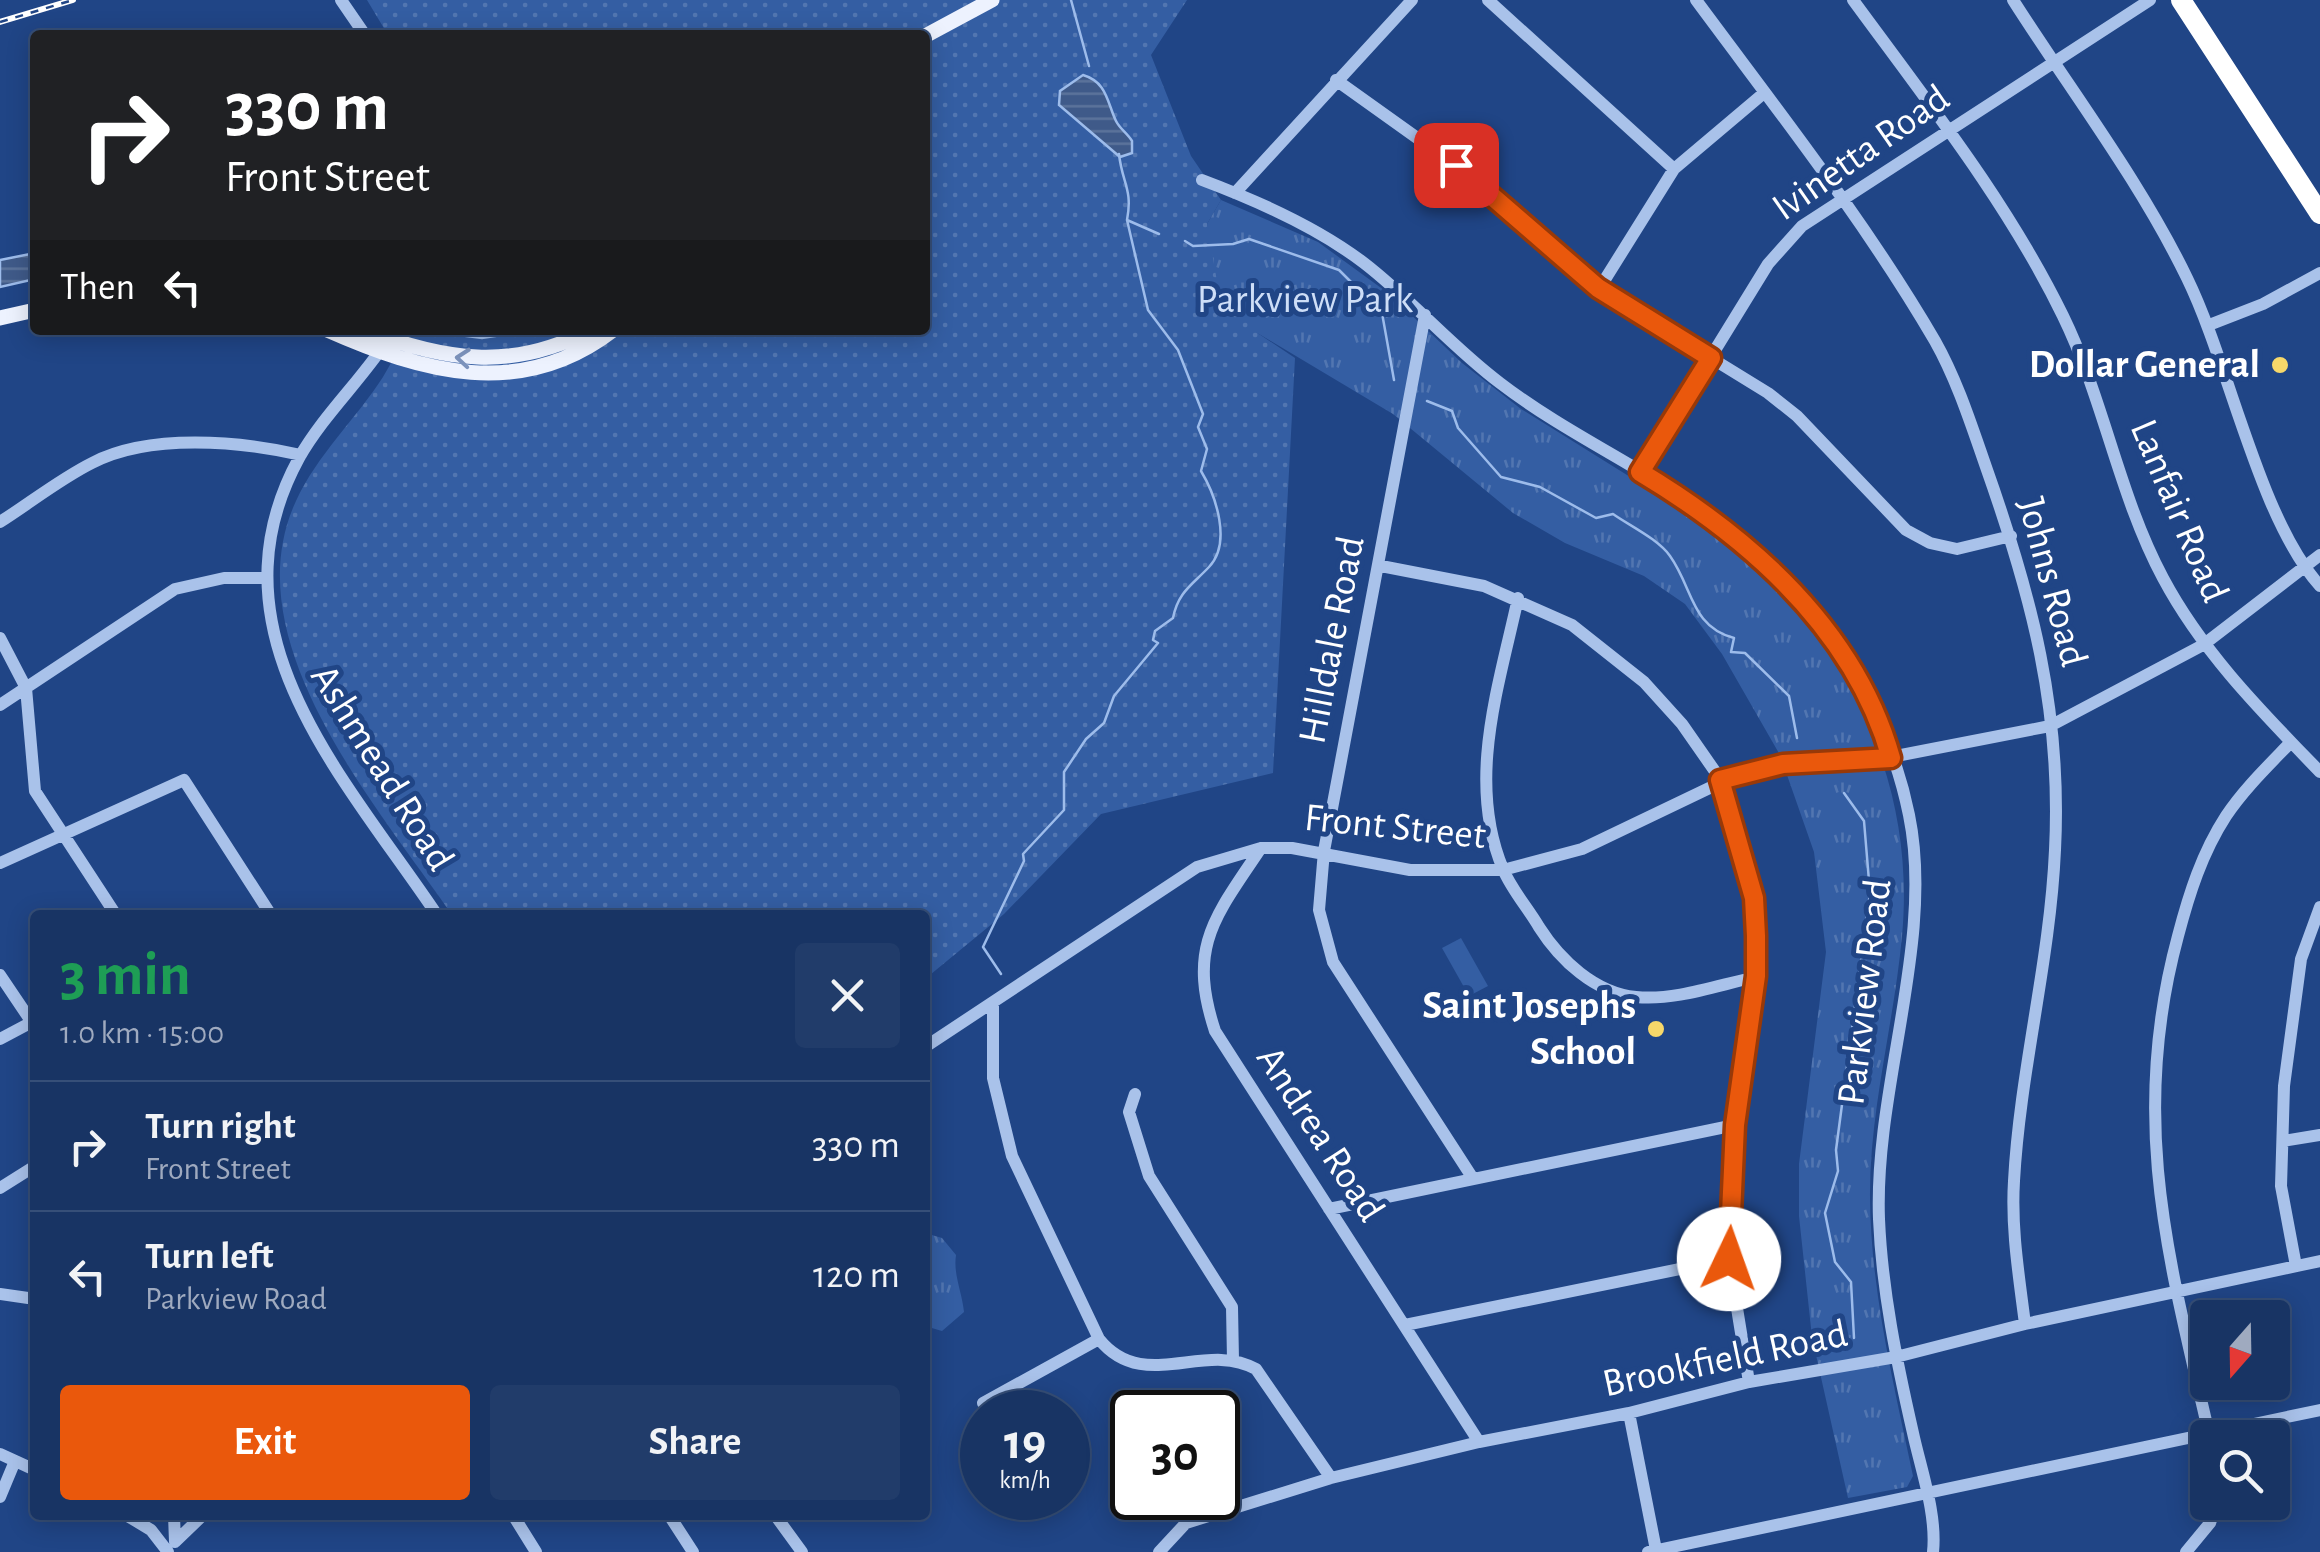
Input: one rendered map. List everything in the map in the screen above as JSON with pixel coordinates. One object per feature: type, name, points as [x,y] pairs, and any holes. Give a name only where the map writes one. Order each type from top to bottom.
[{"type":"highway","points":[[2181,0],[2320,214]]},
{"type":"main road","points":[[930,33],[992,0]]},
{"type":"main road","points":[[0,318],[30,311]]},
{"type":"main road","points":[[355,335],[459,359],[500,360],[569,342],[581,335]]},
{"type":"main road","points":[[388,341],[444,372],[492,375],[574,353],[605,335]]},
{"type":"street","points":[[342,0],[362,30]]},
{"type":"street","points":[[1236,192],[1412,0]]},
{"type":"street","points":[[1488,0],[1674,169]]},
{"type":"street","name":"Johns Road","points":[[1696,0],[1843,200],[1936,342],[1956,384],[2011,536],[2043,649],[2057,791],[2052,902],[2014,1180],[2016,1252],[2025,1324]]},
{"type":"street","name":"Lanfair Road","points":[[1853,0],[1948,131],[2066,320],[2144,536],[2162,576],[2203,645],[2320,772]]},
{"type":"street","points":[[2012,0],[2158,224],[2209,325],[2265,481],[2303,567],[2320,586]]},
{"type":"street","name":"Ivinetta Road","points":[[1640,472],[1784,244],[1802,226],[2150,0]]},
{"type":"street","points":[[1336,80],[1456,165],[1598,288],[1797,416],[1906,530],[1930,543],[1957,550],[2011,536]]},
{"type":"street","points":[[1598,288],[1674,169],[1764,93]]},
{"type":"street","name":"Parkview Road","points":[[1202,180],[1236,192],[1337,244],[1425,315],[1463,353],[1543,414],[1719,522],[1756,554],[1821,624],[1858,679],[1891,758],[1909,813],[1914,847],[1914,916],[1879,1155],[1881,1256],[1896,1357],[1926,1494],[1933,1552]]},
{"type":"street","points":[[2209,325],[2263,304],[2320,272]]},
{"type":"street","name":"Hilldale Road","points":[[1425,315],[1324,851],[1320,910],[1334,962],[1472,1176]]},
{"type":"street","name":"Ashmead Road","points":[[388,341],[301,455],[278,514],[267,578],[280,664],[299,707],[434,910]]},
{"type":"street","points":[[0,522],[94,461],[152,446],[276,449],[301,455]]},
{"type":"street","name":"Front Street","points":[[930,1044],[1197,867],[1261,848],[1324,851],[1410,870],[1503,870],[1582,849],[1720,780],[1783,764],[1891,758],[2050,726],[2203,645],[2320,555]]},
{"type":"street","points":[[1380,566],[1465,582],[1518,598],[1572,625],[1635,673],[1682,724],[1720,780],[1754,898],[1756,976],[1735,1125],[1729,1259],[1749,1382]]},
{"type":"street","points":[[0,706],[176,589],[224,578],[267,578]]},
{"type":"street","points":[[1518,598],[1484,772],[1489,820],[1503,870],[1550,944],[1576,970],[1614,990],[1637,997],[1667,996],[1756,976]]},
{"type":"street","points":[[0,638],[26,688],[36,791],[113,910]]},
{"type":"street","points":[[2206,1420],[2174,1295],[2157,1188],[2154,1116],[2159,1037],[2173,954],[2190,891],[2218,830],[2238,798],[2291,742]]},
{"type":"street","points":[[0,863],[184,780],[268,910]]},
{"type":"street","name":"Andrea Road","points":[[1261,848],[1210,929],[1201,989],[1214,1031],[1479,1442]]},
{"type":"street","points":[[2296,1266],[2280,1186],[2288,1035],[2301,960],[2320,908]]},
{"type":"street","points":[[0,974],[30,1020]]},
{"type":"street","points":[[993,1004],[993,1078],[1012,1156],[1098,1339],[1117,1356],[1149,1368],[1233,1360],[1256,1369],[1268,1380],[1331,1478]]},
{"type":"street","points":[[0,1039],[30,1026]]},
{"type":"street","points":[[1135,1094],[1129,1112],[1149,1176],[1232,1307],[1233,1360]]},
{"type":"street","points":[[1329,1210],[1472,1176],[1735,1125]]},
{"type":"street","points":[[2282,1141],[2320,1136]]},
{"type":"street","points":[[0,1188],[30,1169]]},
{"type":"street","points":[[1405,1325],[1729,1259]]},
{"type":"street","name":"Brookfield Road","points":[[1159,1552],[1186,1524],[1331,1478],[1479,1442],[1630,1413],[1749,1382],[1896,1357],[2025,1324],[2320,1261]]},
{"type":"street","points":[[0,1294],[30,1298]]},
{"type":"street","points":[[1006,1390],[1098,1339]]},
{"type":"street","points":[[2279,1420],[2320,1410]]},
{"type":"street","points":[[1630,1413],[1652,1551],[2190,1441]]},
{"type":"street","points":[[0,1454],[30,1468]]},
{"type":"street","points":[[0,1497],[16,1461]]},
{"type":"street","points":[[134,1520],[173,1549]]},
{"type":"street","points":[[173,1549],[174,1520]]},
{"type":"street","points":[[173,1549],[199,1520]]},
{"type":"street","points":[[516,1520],[536,1552]]},
{"type":"street","points":[[672,1520],[693,1552]]},
{"type":"street","points":[[779,1520],[802,1552]]},
{"type":"street","points":[[2186,1552],[2211,1520]]},
{"type":"green space","points":[[367,0],[1187,0],[1151,55],[1191,156],[1221,200],[1207,224],[1259,334],[1295,358],[1273,773],[1101,814],[1004,914],[930,975],[930,910],[448,910],[353,774],[322,720],[298,665],[283,610],[281,555],[296,501],[305,484],[383,377],[405,335],[930,335],[930,30],[385,30]]},
{"type":"green space","name":"Parkview Park","points":[[1221,200],[1318,242],[1388,293],[1462,363],[1521,409],[1720,533],[1802,616],[1835,662],[1862,712],[1883,764],[1897,819],[1903,877],[1902,936],[1873,1133],[1870,1199],[1879,1304],[1913,1476],[1907,1487],[1848,1498],[1812,1337],[1799,1216],[1799,1164],[1826,952],[1814,852],[1780,755],[1722,654],[1685,604],[1644,576],[1565,543],[1513,513],[1393,414],[1259,334],[1218,287],[1207,224]]},
{"type":"green space","points":[[1461,938],[1488,986],[1469,996],[1442,948]]},
{"type":"green space","points":[[930,1234],[942,1238],[956,1255],[964,1312],[942,1331],[930,1327]]},
{"type":"shaded area","points":[[1083,75],[1102,88],[1116,121],[1132,141],[1132,153],[1120,157],[1059,105],[1060,91]]},
{"type":"shaded area","points":[[30,254],[30,280],[0,287],[0,260]]},
{"type":"shaded area","points":[[459,335],[502,335],[482,338]]},
{"type":"waterway","points":[[1071,0],[1089,66]]},
{"type":"waterway","points":[[1119,154],[1128,193],[1127,220],[1159,234]]},
{"type":"waterway","points":[[1001,974],[983,947],[1024,861],[1023,854],[1064,810],[1064,772],[1086,739],[1104,723],[1114,696],[1158,643],[1153,640],[1155,631],[1173,618],[1182,595],[1209,567],[1220,545],[1216,506],[1201,471],[1207,449],[1198,427],[1203,414],[1178,350],[1148,310],[1127,220]]},
{"type":"waterway","points":[[1185,241],[1193,246],[1249,239],[1339,270],[1382,313],[1394,380]]},
{"type":"waterway","points":[[1427,401],[1452,411],[1458,428],[1501,477],[1540,487],[1596,518],[1613,514],[1658,544],[1678,568],[1701,616],[1720,633],[1734,638],[1731,652],[1745,653],[1789,696],[1797,738]]},
{"type":"waterway","points":[[1844,793],[1864,821],[1870,893],[1836,1150],[1838,1171],[1825,1213],[1835,1262],[1851,1282],[1854,1338]]},
{"type":"railway","points":[[0,22],[73,0]]},
{"type":"place","name":"Dollar General","points":[[2280,365]]},
{"type":"place","name":"Saint Josephs School","points":[[1656,1029]]},
{"type":"route","points":[[1456,165],[1598,288],[1711,358],[1640,472],[1719,522],[1756,554],[1821,624],[1864,689],[1891,758],[1783,764],[1747,770],[1720,780],[1754,898],[1756,936],[1756,976],[1735,1125],[1729,1259]]}]
